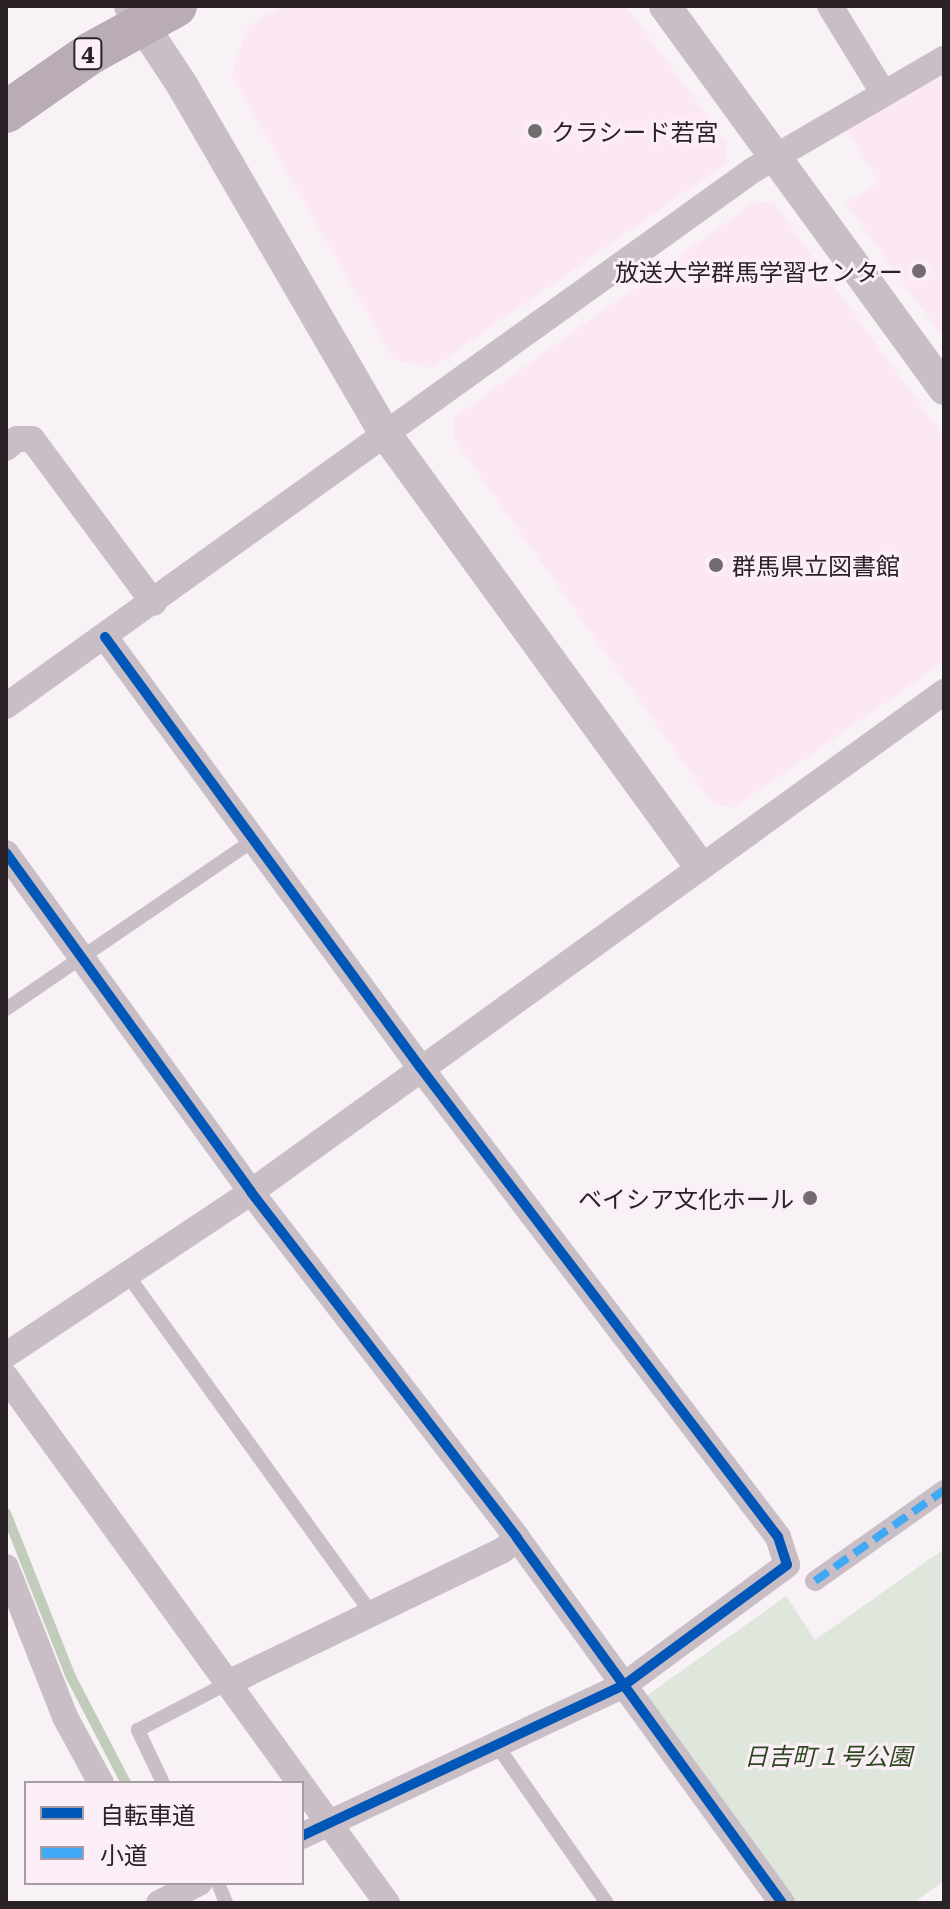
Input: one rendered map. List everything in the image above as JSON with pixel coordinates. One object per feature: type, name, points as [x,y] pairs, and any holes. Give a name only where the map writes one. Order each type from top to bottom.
[{"type":"main road","name":"4","points":[[6,112],[149,12]]},
{"type":"street","points":[[665,6],[772,159],[944,389]]},
{"type":"street","points":[[830,6],[884,94]]},
{"type":"street","points":[[149,12],[384,432],[699,865]]},
{"type":"street","points":[[6,706],[154,603],[384,432],[772,159],[944,59]]},
{"type":"street","points":[[6,448],[17,439],[38,445],[154,603]]},
{"type":"street","points":[[105,637],[252,841],[786,1554],[787,1565],[778,1575],[624,1685],[498,1747],[304,1835]]},
{"type":"street","points":[[6,1355],[251,1192],[699,865],[944,692]]},
{"type":"street","points":[[6,853],[251,1192],[517,1538],[782,1903]]},
{"type":"street","points":[[6,1377],[299,1781]]},
{"type":"street","points":[[815,1581],[944,1490]]},
{"type":"street","points":[[228,1683],[503,1550],[517,1538]]},
{"type":"street","points":[[6,1567],[65,1717],[100,1781]]},
{"type":"street","points":[[304,1788],[387,1903]]},
{"type":"lane","points":[[6,1009],[84,959],[112,934],[252,841]]},
{"type":"lane","points":[[126,1273],[371,1613]]},
{"type":"lane","points":[[162,1781],[138,1730],[228,1683]]},
{"type":"lane","points":[[498,1747],[607,1903]]},
{"type":"shaded area","points":[[283,6],[626,6],[727,142],[727,163],[432,368],[394,360],[231,75],[248,26]]},
{"type":"shaded area","name":"放送大学群馬学習センター","points":[[944,75],[944,339],[845,203],[879,183],[845,128]]},
{"type":"shaded area","points":[[756,201],[773,202],[944,437],[944,662],[734,808],[712,803],[455,441],[453,418]]},
{"type":"green space","name":"日吉町１号公園","points":[[944,1549],[944,1881],[913,1903],[792,1903],[642,1699],[786,1596],[815,1640]]},
{"type":"waterway","points":[[6,1513],[71,1677],[125,1781]]},
{"type":"marked path","points":[[815,1581],[944,1490]]},
{"type":"cycle path","points":[[105,637],[420,1067],[778,1537],[787,1565],[624,1685],[304,1835]]},
{"type":"cycle path","points":[[6,853],[251,1192],[517,1538],[782,1903]]},
{"type":"place","name":"クラシード若宮","points":[[535,131]]},
{"type":"place","name":"放送大学群馬学習センター","points":[[919,271]]},
{"type":"place","name":"群馬県立図書館","points":[[716,565]]},
{"type":"place","name":"ベイシア文化ホール","points":[[810,1198]]}]
